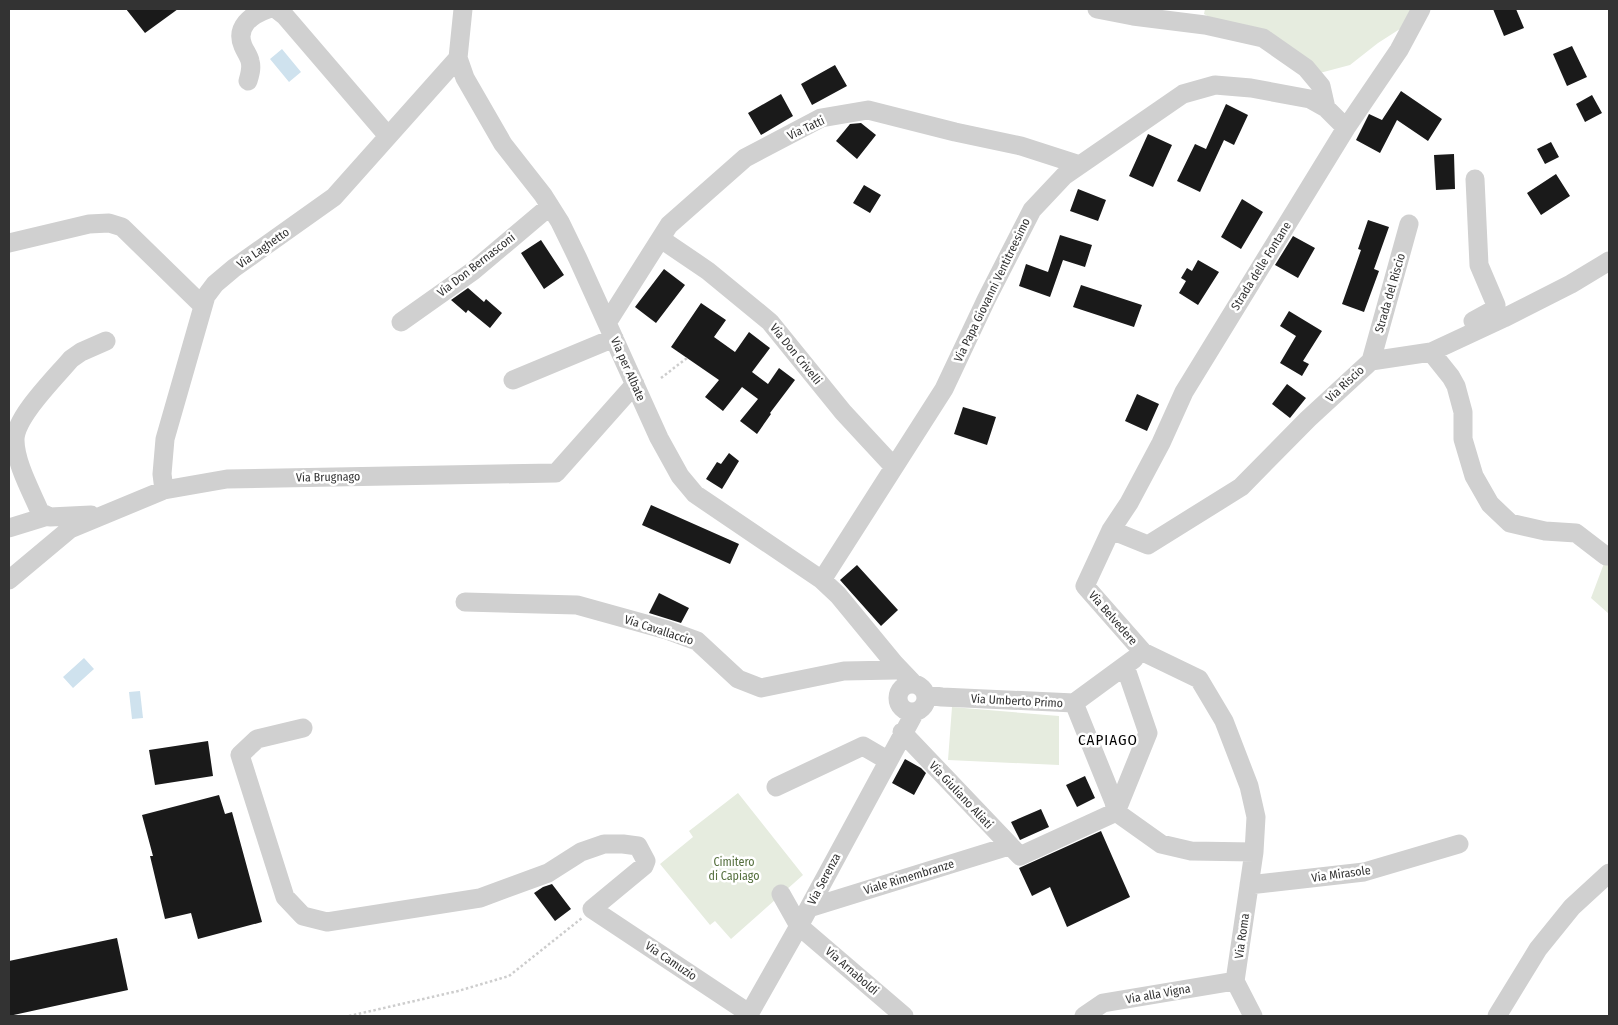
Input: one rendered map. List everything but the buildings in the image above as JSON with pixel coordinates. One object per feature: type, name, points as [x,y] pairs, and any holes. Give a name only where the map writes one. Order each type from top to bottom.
[{"type":"street","points":[[248,81],[251,69],[250,60],[242,45],[240,33],[247,20],[268,9]]},
{"type":"street","points":[[276,9],[285,16],[388,136]]},
{"type":"street","name":"Via per Albate","points":[[462,9],[458,58],[465,78],[498,136],[560,222],[673,465],[695,494],[822,580],[838,595],[914,689]]},
{"type":"street","points":[[1097,9],[1133,16],[1205,25],[1263,38],[1306,68],[1321,86],[1326,108]]},
{"type":"street","name":"Strada delle Fontane","points":[[1111,530],[1130,503],[1161,443],[1184,392],[1346,128],[1399,50],[1421,9]]},
{"type":"street","name":"Via Laghetto","points":[[164,490],[162,474],[166,439],[206,296],[215,284],[234,268],[334,197],[458,58]]},
{"type":"street","name":"Via Papa Giovanni Ventitreesimo","points":[[822,580],[944,389],[986,300],[1032,210],[1064,176],[1183,94],[1215,85],[1251,88],[1310,99],[1326,108],[1346,128]]},
{"type":"street","name":"Via Tatti","points":[[610,330],[669,225],[745,158],[822,118],[868,110],[1021,146],[1080,166]]},
{"type":"street","points":[[1398,357],[1439,339],[1493,310],[1496,305],[1479,265],[1475,178]]},
{"type":"street","name":"Via Don Bernasconi","points":[[401,322],[473,271],[550,206]]},
{"type":"street","points":[[9,243],[89,224],[109,223],[122,227],[203,306]]},
{"type":"street","name":"Strada del Riscio","points":[[1371,361],[1409,224]]},
{"type":"street","name":"Via Don Crivelli","points":[[660,238],[708,271],[770,322],[842,412],[894,467]]},
{"type":"street","name":"Via Riscio","points":[[1111,530],[1148,545],[1241,486],[1308,419],[1371,361],[1431,352],[1571,284],[1609,261]]},
{"type":"street","points":[[513,380],[610,330]]},
{"type":"street","points":[[48,516],[40,512],[17,456],[15,438],[21,418],[71,359],[81,352],[106,341]]},
{"type":"street","points":[[1431,352],[1456,386],[1463,412],[1463,439],[1474,476],[1490,504],[1510,523],[1545,531],[1576,533],[1609,556]]},
{"type":"street","name":"Via Brugnago","points":[[9,580],[70,529],[164,490],[227,479],[556,473],[635,384]]},
{"type":"street","points":[[9,528],[48,516],[91,514],[100,516]]},
{"type":"street","name":"Via Belvedere","points":[[1111,530],[1085,586],[1143,652]]},
{"type":"street","name":"Via Cavallaccio","points":[[466,602],[576,605],[667,630],[697,641],[738,678],[761,688],[844,671],[895,666]]},
{"type":"street","points":[[1074,703],[1114,802],[1116,812],[1161,844],[1191,851],[1254,852],[1256,817],[1249,786],[1224,721],[1199,679],[1143,652]]},
{"type":"street","name":"Via Umberto Primo","points":[[914,689],[942,697],[1074,703],[1143,652]]},
{"type":"street","points":[[1116,812],[1148,733],[1125,666]]},
{"type":"street","points":[[908,710],[923,707],[925,703],[914,689]]},
{"type":"street","name":"Via Serenza","points":[[749,1015],[809,908],[900,736],[908,710],[898,698],[914,689]]},
{"type":"street","points":[[303,728],[257,740],[240,755],[285,897],[303,916],[327,922],[480,898],[548,873],[581,852],[604,844],[638,846],[646,861],[644,866],[592,909]]},
{"type":"street","name":"Via Giuliano Aliati","points":[[900,736],[1014,851]]},
{"type":"street","points":[[776,787],[863,746],[888,760]]},
{"type":"street","name":"Viale Rimembranze","points":[[809,908],[1014,851],[1116,812]]},
{"type":"street","name":"Via Mirasole","points":[[1249,886],[1364,872],[1458,844]]},
{"type":"street","name":"Via Roma","points":[[1235,981],[1254,852]]},
{"type":"street","points":[[1497,1016],[1538,949],[1572,907],[1609,873]]},
{"type":"street","points":[[781,894],[799,926]]},
{"type":"street","name":"Via Camuzio","points":[[592,909],[749,1015]]},
{"type":"street","name":"Via Arnaboldi","points":[[799,926],[904,1016]]},
{"type":"street","points":[[1235,981],[1253,1016]]},
{"type":"street","name":"Via alla Vigna","points":[[1084,1016],[1103,1003],[1235,981]]},
{"type":"path","points":[[661,378],[687,358]]},
{"type":"path","points":[[350,1016],[458,991],[509,976],[592,909]]},
{"type":"green space","points":[[1205,9],[1422,9],[1417,18],[1378,43],[1350,65],[1316,74],[1204,14]]},
{"type":"green space","points":[[1609,550],[1609,614],[1591,598]]},
{"type":"green space","points":[[952,707],[1059,716],[1059,765],[948,760]]},
{"type":"green space","name":"Cimitero di Capiago","points":[[738,793],[803,875],[731,939],[715,921],[710,925],[660,864],[693,837],[689,831]]},
{"type":"water","points":[[282,49],[301,72],[289,82],[270,59]]},
{"type":"water","points":[[84,658],[94,669],[73,688],[63,677]]},
{"type":"water","points":[[140,691],[143,718],[132,719],[129,692]]},
{"type":"district","name":"CAPIAGO","points":[[1108,740]]}]
